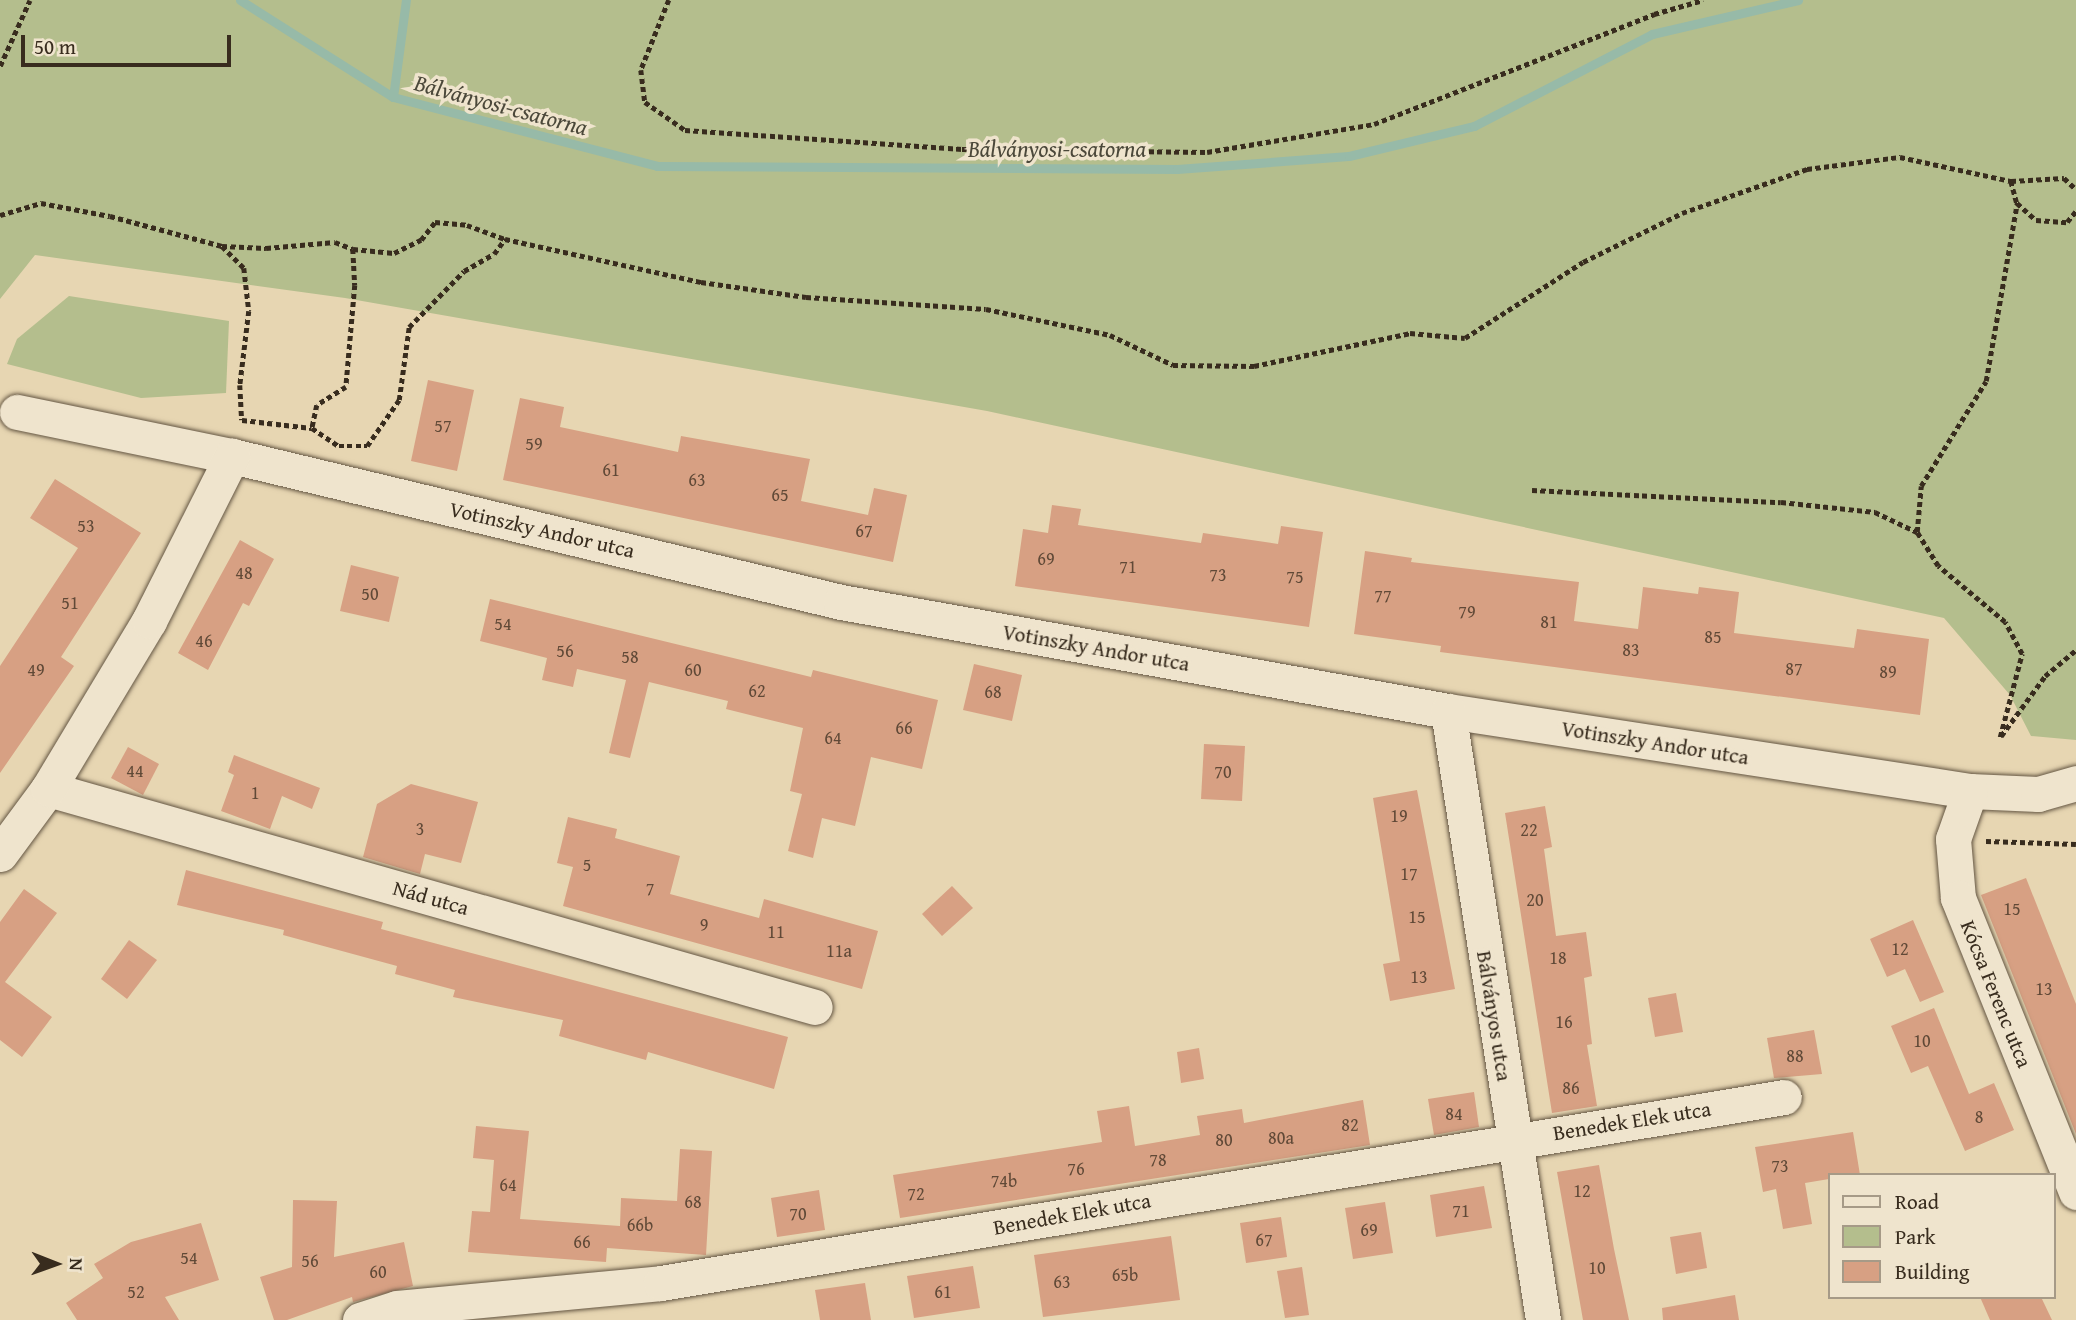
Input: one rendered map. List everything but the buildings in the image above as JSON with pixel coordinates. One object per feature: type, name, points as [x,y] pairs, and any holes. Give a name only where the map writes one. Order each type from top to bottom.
[{"type":"street","name":"Votinszky Andor utca","points":[[17,412],[232,456],[841,601],[1448,711],[1970,791],[2038,794],[2076,783]]},
{"type":"street","points":[[0,854],[48,789],[149,621],[232,456]]},
{"type":"street","name":"Bálványos utca","points":[[1448,711],[1543,1320]]},
{"type":"street","name":"Nád utca","points":[[48,789],[815,1006]]},
{"type":"street","name":"Kócsa Ferenc utca","points":[[1970,791],[1953,839],[1958,898],[2076,1192]]},
{"type":"street","name":"Benedek Elek utca","points":[[360,1320],[397,1308],[661,1283],[1513,1139],[1784,1097]]},
{"type":"path","points":[[0,66],[30,0]]},
{"type":"path","points":[[669,0],[641,70],[645,102],[685,130],[962,149],[1207,152],[1374,124],[1654,13],[1703,0]]},
{"type":"path","points":[[0,215],[41,203],[110,216],[222,246],[266,248],[335,242],[353,249],[394,253],[421,240],[435,222],[467,225],[505,239],[701,282],[806,297],[986,309],[1110,335],[1173,365],[1254,366],[1410,334],[1465,338],[1583,262],[1682,213],[1807,169],[1900,157],[2011,181],[2064,178],[2076,189]]},
{"type":"path","points":[[1917,532],[1921,486],[1986,381],[2017,203],[2011,181]]},
{"type":"path","points":[[2017,203],[2036,220],[2067,222],[2076,211]]},
{"type":"path","points":[[222,246],[244,268],[249,311],[240,386],[242,420],[312,428],[339,446],[367,446],[399,400],[409,327],[464,271],[494,254],[505,239]]},
{"type":"path","points":[[312,428],[317,404],[346,387],[355,285],[353,249]]},
{"type":"path","points":[[1532,490],[1781,502],[1875,512],[1917,532],[1938,566],[2005,622],[2022,654],[2000,737],[2045,676],[2076,650]]},
{"type":"path","points":[[1953,839],[2076,844]]},
{"type":"green space","points":[[0,0],[2076,0],[2076,740],[2031,736],[2010,695],[1944,618],[987,411],[345,298],[35,255],[0,299]]},
{"type":"green space","points":[[69,296],[229,321],[226,393],[141,398],[7,364],[17,339]]},
{"type":"waterway","name":"Bálványosi-csatorna","points":[[240,0],[393,97],[657,166],[1177,169],[1349,156],[1474,126],[1652,34],[1798,0]]},
{"type":"waterway","name":"Bálványosi-csatorna","points":[[393,97],[406,0]]}]
